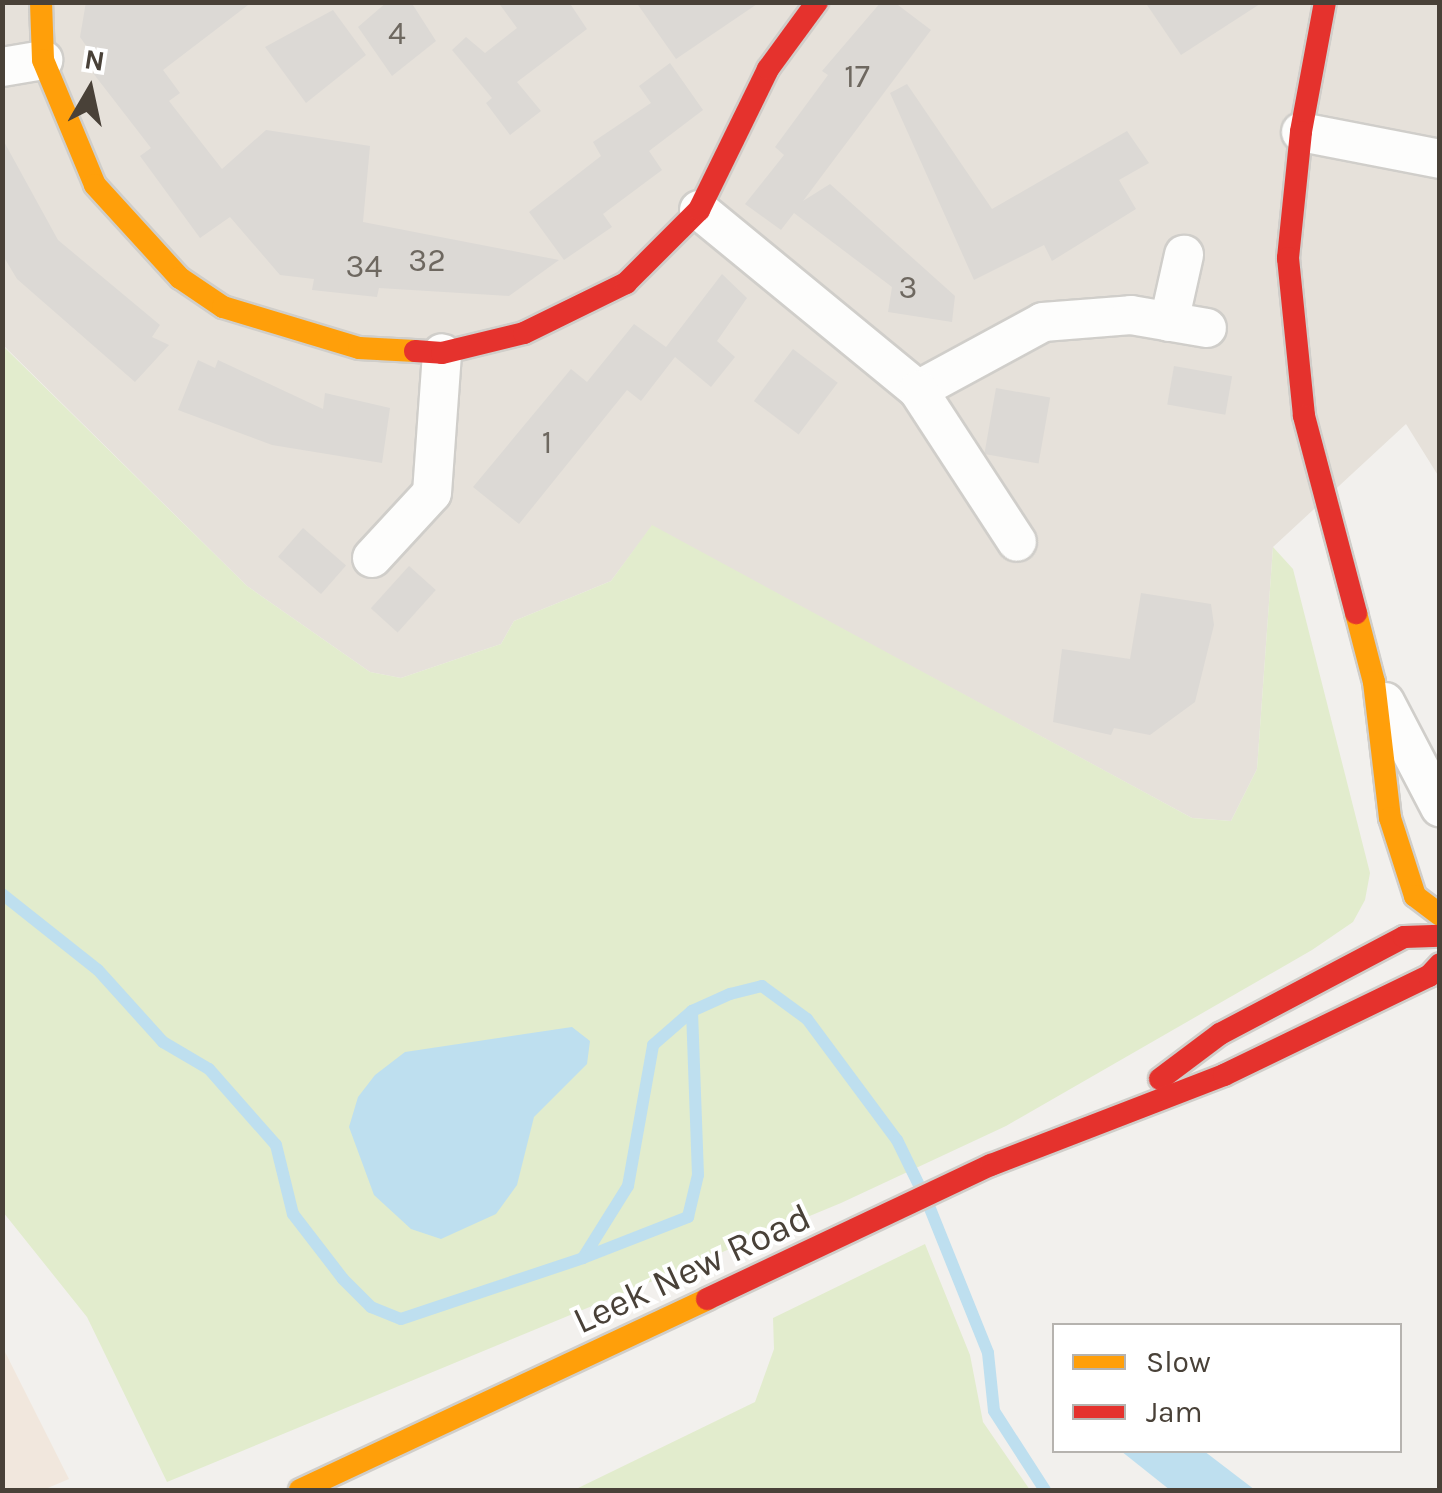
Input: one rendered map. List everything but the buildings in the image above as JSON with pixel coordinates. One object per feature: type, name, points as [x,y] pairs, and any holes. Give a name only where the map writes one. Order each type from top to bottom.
[{"type":"main road","points":[[42,2],[44,60],[95,185],[180,278],[223,307],[358,348],[442,353],[524,333],[626,282],[699,210],[768,69],[818,2]]},
{"type":"main road","points":[[1325,2],[1301,132],[1288,258],[1304,416],[1374,682],[1390,818],[1416,896],[1440,916]]},
{"type":"main road","name":"Leek New Road","points":[[1114,1114],[1251,1016],[1404,937],[1440,936]]},
{"type":"main road","name":"Leek New Road","points":[[300,1490],[991,1165],[1240,1067],[1430,976],[1440,964]]},
{"type":"street","points":[[2,67],[44,60]]},
{"type":"street","points":[[1301,132],[1440,159]]},
{"type":"street","points":[[699,210],[918,390],[1018,542]]},
{"type":"street","points":[[1169,322],[1184,255]]},
{"type":"street","points":[[918,390],[1042,322],[1095,314],[1207,328]]},
{"type":"street","points":[[372,558],[432,493],[442,353]]},
{"type":"street","points":[[1374,682],[1440,807]]},
{"type":"shaded area","points":[[2,3],[1439,3],[1439,477],[1406,424],[1273,547],[1257,769],[1231,821],[1192,818],[652,526],[611,581],[514,621],[501,644],[401,678],[370,672],[247,586],[3,345]]},
{"type":"shaded area","points":[[2,1346],[69,1479],[43,1490],[3,1490]]},
{"type":"green space","points":[[2,345],[247,586],[370,672],[401,678],[501,644],[514,621],[611,581],[652,525],[1192,818],[1231,821],[1257,769],[1273,547],[1293,569],[1370,873],[1365,900],[1353,922],[1312,950],[1006,1126],[841,1203],[167,1482],[87,1317],[3,1212]]},
{"type":"green space","points":[[925,1244],[970,1355],[983,1422],[1030,1490],[574,1490],[755,1402],[774,1349],[773,1318]]},
{"type":"water","points":[[572,1027],[590,1041],[587,1064],[534,1117],[517,1185],[496,1214],[441,1239],[411,1229],[374,1195],[349,1127],[358,1097],[375,1075],[405,1052]]},
{"type":"water","points":[[1124,1453],[1207,1453],[1255,1490],[1170,1490]]},
{"type":"waterway","points":[[2,894],[98,970],[163,1042],[209,1069],[276,1145],[293,1214],[343,1279],[371,1307],[401,1319],[583,1258],[628,1186],[653,1045],[692,1011],[730,994],[762,986],[807,1019],[897,1140],[918,1183]]},
{"type":"waterway","points":[[583,1258],[688,1217],[698,1175],[692,1011]]},
{"type":"waterway","points":[[929,1206],[988,1353],[994,1411],[1045,1490]]},
{"type":"traffic: slow","points":[[41,2],[43,60],[95,185],[180,278],[223,307],[359,348],[415,351]]},
{"type":"traffic: slow","points":[[1356,613],[1374,682],[1390,818],[1415,896],[1440,915]]},
{"type":"traffic: slow","points":[[300,1490],[707,1299]]},
{"type":"traffic: jam","points":[[415,351],[442,353],[524,333],[626,283],[699,210],[768,69],[817,2]]},
{"type":"traffic: jam","points":[[1325,2],[1301,132],[1288,258],[1304,416],[1356,613]]},
{"type":"traffic: jam","points":[[1160,1079],[1220,1034],[1404,937],[1440,936]]},
{"type":"traffic: jam","points":[[707,1299],[991,1165],[1224,1075],[1429,976],[1440,964]]}]
